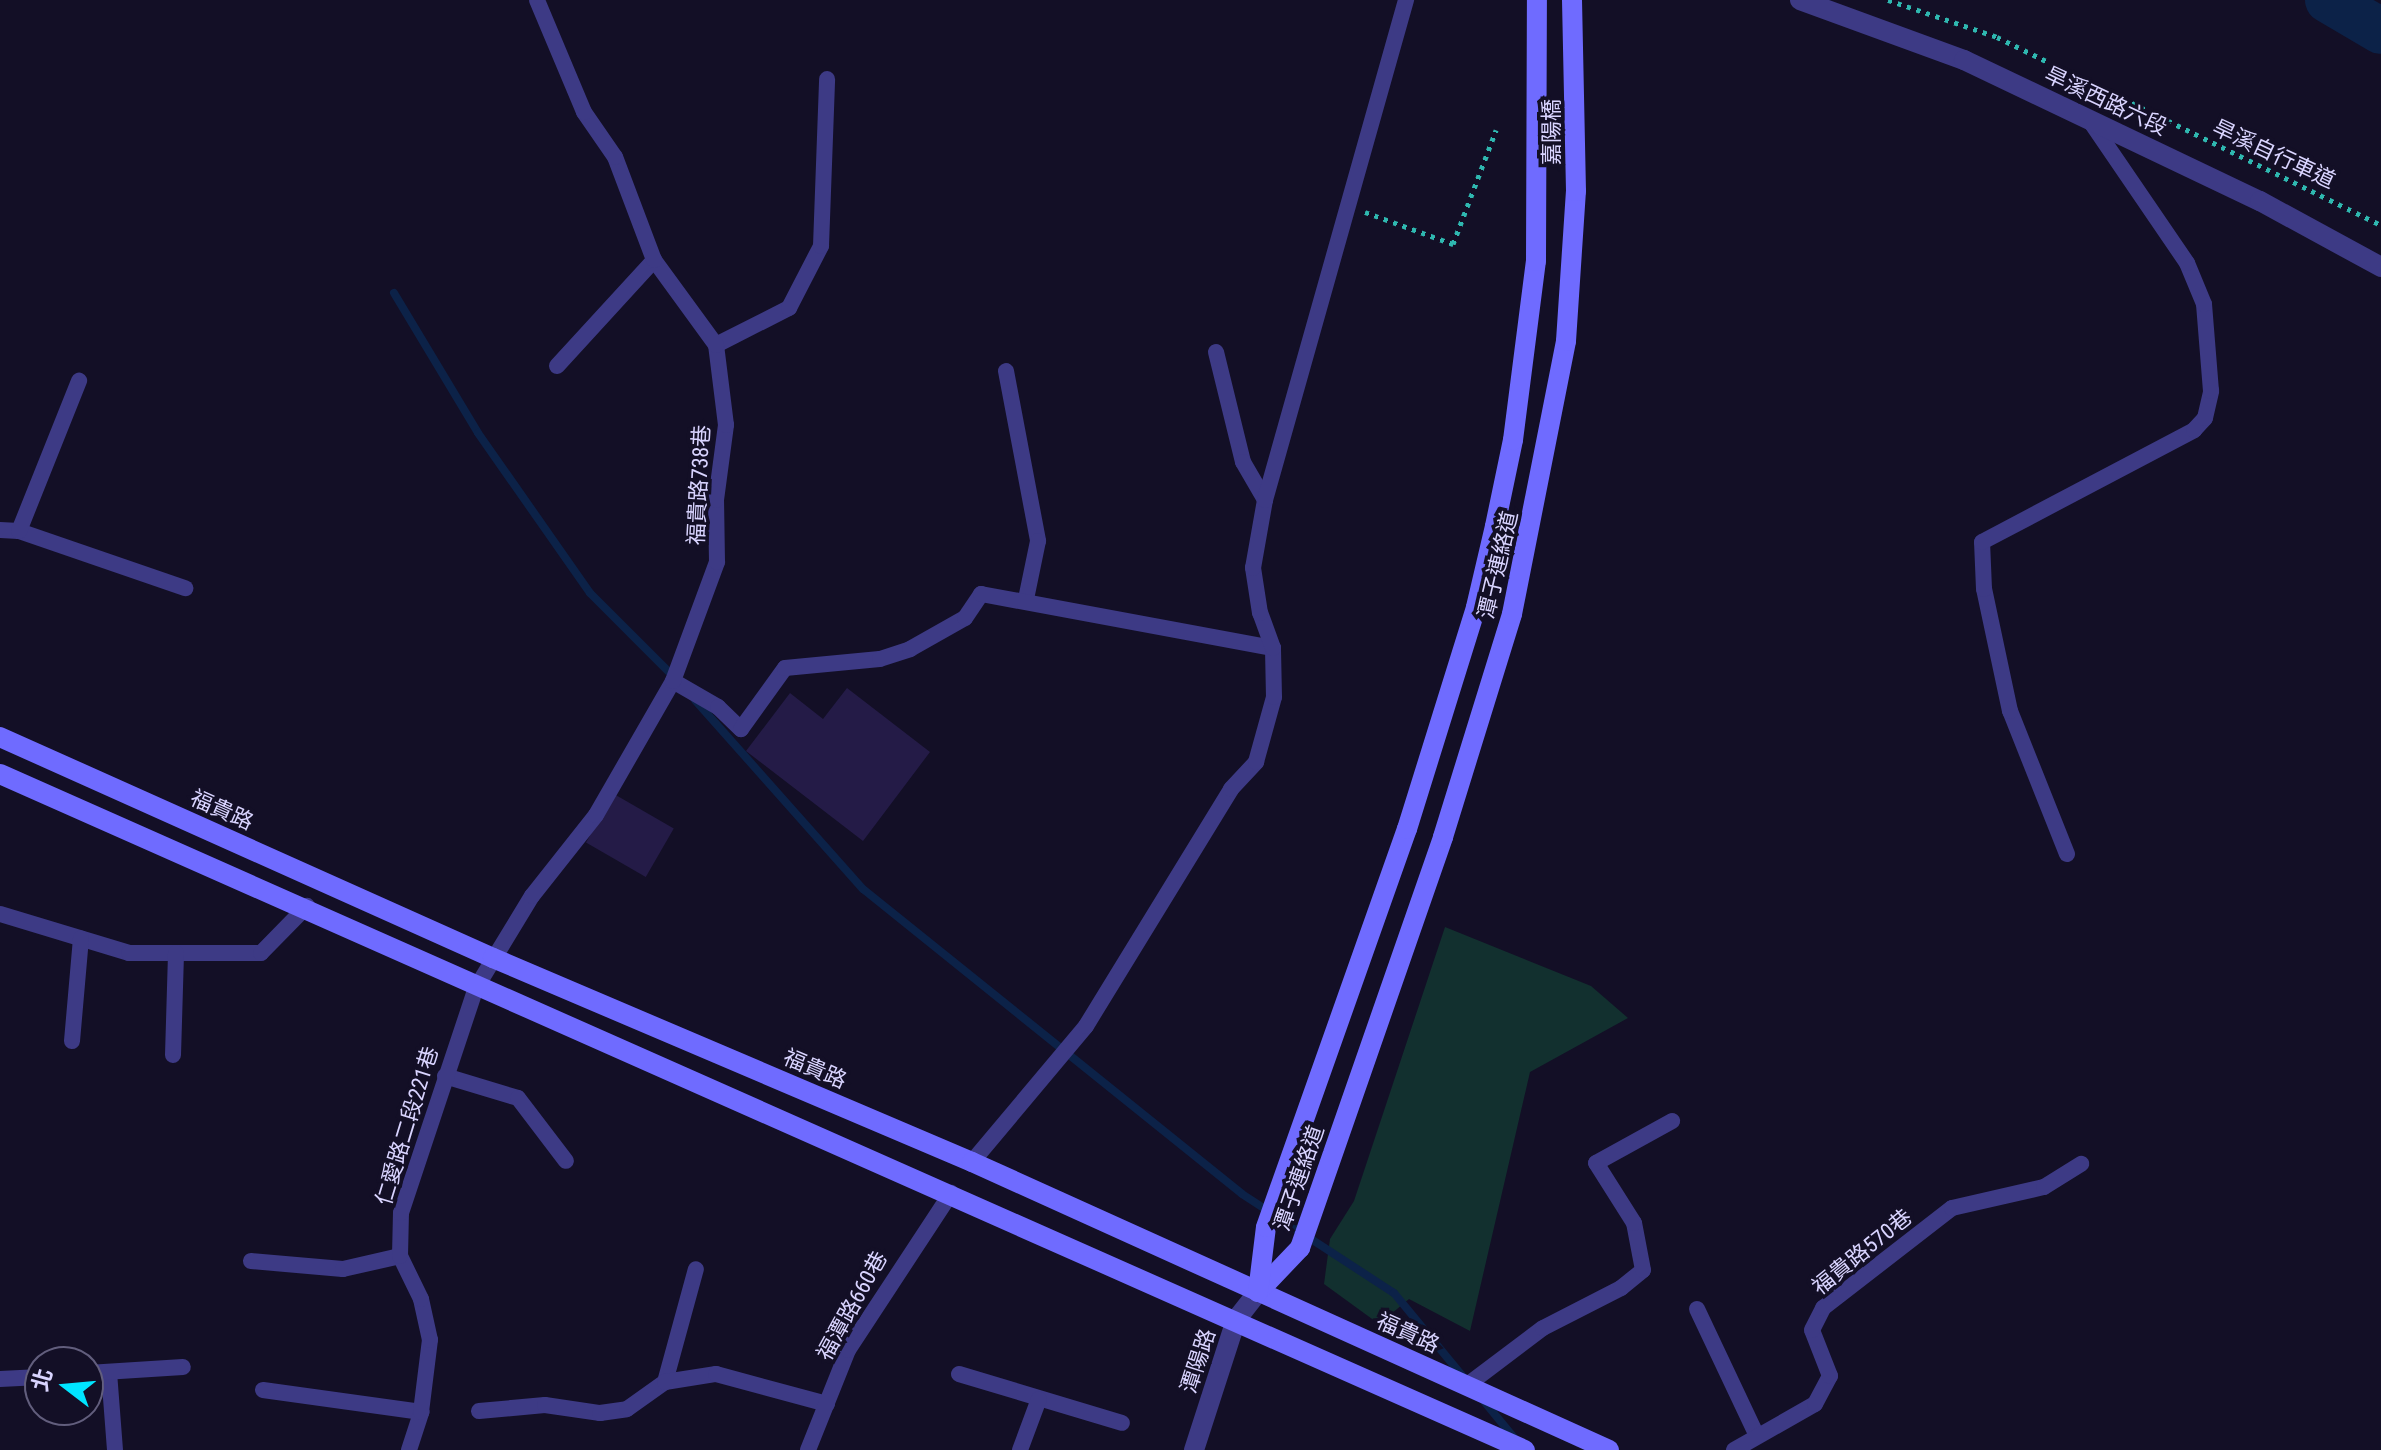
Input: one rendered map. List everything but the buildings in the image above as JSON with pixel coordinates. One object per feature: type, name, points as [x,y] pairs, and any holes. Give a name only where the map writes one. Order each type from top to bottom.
[{"type":"street","name":"嘉陽橋","points":[[1536,261],[1537,0]]},
{"type":"street","name":"嘉陽橋","points":[[1572,0],[1577,113],[1572,265]]},
{"type":"street","name":"旱溪西路六段","points":[[1800,0],[1964,60],[2260,201],[2381,267]]},
{"type":"street","name":"潭子連絡道","points":[[1258,1292],[1266,1227],[1407,829],[1476,607],[1513,440],[1536,261]]},
{"type":"street","name":"潭子連絡道","points":[[1258,1292],[1300,1248],[1479,727],[1512,614],[1545,468],[1566,341],[1572,265]]},
{"type":"street","name":"福貴路","points":[[0,737],[493,958],[972,1162],[1609,1450]]},
{"type":"street","points":[[0,774],[307,906],[476,988],[951,1193],[1518,1449]]},
{"type":"street","name":"潭陽路","points":[[1194,1450],[1236,1320],[1258,1292]]},
{"type":"lane","name":"福貴路738巷","points":[[493,958],[532,896],[596,815],[673,681],[717,562],[716,500],[726,425],[716,345],[654,260],[615,157],[584,112],[537,0]]},
{"type":"lane","points":[[972,1162],[1086,1026],[1231,789],[1256,762],[1274,697],[1273,648],[1260,613],[1253,568],[1265,500],[1406,0]]},
{"type":"lane","points":[[716,345],[789,308],[821,246],[827,79]]},
{"type":"lane","points":[[2067,854],[2010,711],[1984,589],[1982,542],[2194,430],[2205,418],[2211,391],[2204,304],[2187,263],[2090,120]]},
{"type":"lane","points":[[557,366],[654,260]]},
{"type":"lane","points":[[1216,352],[1243,462],[1265,500]]},
{"type":"lane","points":[[1006,371],[1038,541],[1026,599]]},
{"type":"lane","points":[[19,531],[79,381]]},
{"type":"lane","points":[[0,530],[19,531],[185,588]]},
{"type":"lane","points":[[673,681],[718,707],[741,729],[785,668],[880,659],[946,632],[965,618],[981,594],[1026,599],[1062,611],[1273,648]]},
{"type":"lane","points":[[0,914],[129,953],[261,953],[307,906]]},
{"type":"lane","points":[[72,1041],[81,938]]},
{"type":"lane","points":[[173,1055],[176,953]]},
{"type":"lane","name":"仁愛路二段221巷","points":[[409,1450],[421,1412],[430,1340],[421,1299],[400,1256],[401,1213],[476,988],[493,958]]},
{"type":"lane","points":[[445,1076],[518,1098],[566,1161]]},
{"type":"lane","points":[[1466,1386],[1543,1328],[1643,1270],[1634,1223],[1596,1163],[1672,1121]]},
{"type":"lane","name":"福貴路570巷","points":[[1734,1450],[1815,1404],[1830,1376],[1812,1330],[1823,1308],[1952,1208],[2044,1187],[2081,1164]]},
{"type":"lane","name":"福潭路660巷","points":[[808,1450],[848,1350],[951,1193]]},
{"type":"lane","points":[[251,1261],[343,1269],[400,1256]]},
{"type":"lane","points":[[665,1382],[696,1269]]},
{"type":"lane","points":[[1697,1309],[1757,1436]]},
{"type":"lane","points":[[104,1372],[183,1367]]},
{"type":"lane","points":[[109,1372],[115,1450]]},
{"type":"lane","points":[[479,1411],[545,1405],[600,1413],[627,1409],[665,1382],[716,1374],[827,1404]]},
{"type":"lane","points":[[959,1374],[1122,1423]]},
{"type":"lane","points":[[0,1379],[24,1378]]},
{"type":"lane","points":[[263,1390],[421,1412]]},
{"type":"lane","points":[[1020,1450],[1039,1399]]},
{"type":"path","name":"旱溪自行車道","points":[[1888,0],[1997,37],[2381,225]]},
{"type":"path","points":[[1349,207],[1453,244],[1496,130]]},
{"type":"green space","points":[[1445,927],[1591,986],[1628,1018],[1530,1072],[1470,1331],[1409,1299],[1379,1324],[1324,1284],[1330,1239],[1354,1201]]},
{"type":"waterway","points":[[2328,0],[2381,31]]},
{"type":"waterway","points":[[394,293],[478,433],[590,593],[675,678]]},
{"type":"waterway","points":[[695,700],[863,889],[1242,1194],[1394,1293],[1464,1378]]},
{"type":"waterway","points":[[1483,1400],[1515,1439]]}]
